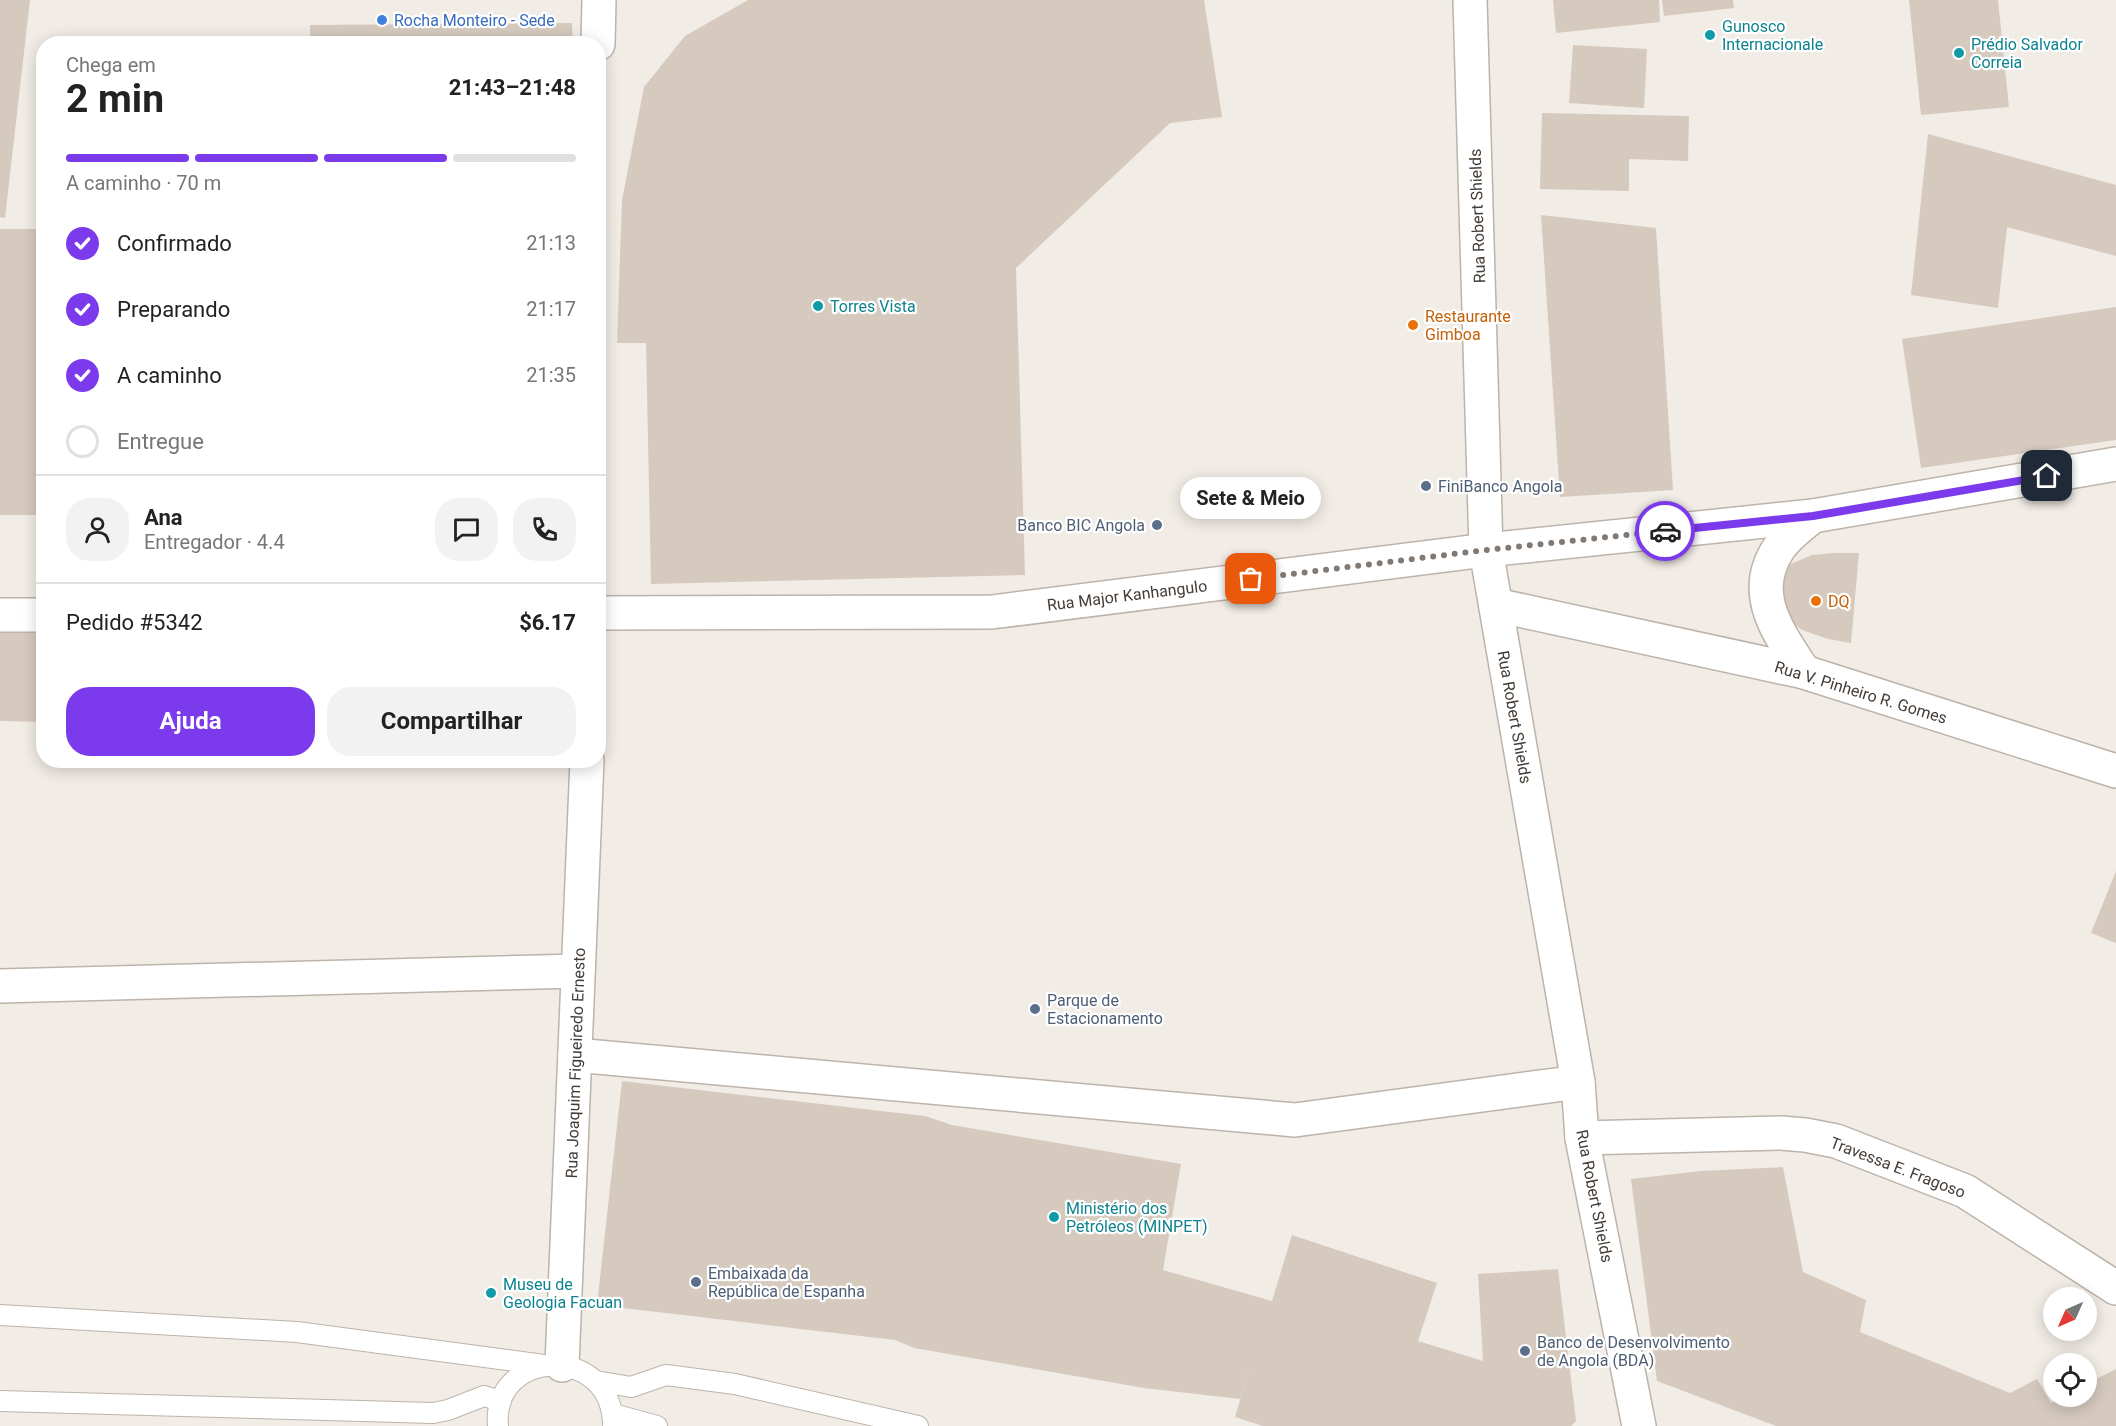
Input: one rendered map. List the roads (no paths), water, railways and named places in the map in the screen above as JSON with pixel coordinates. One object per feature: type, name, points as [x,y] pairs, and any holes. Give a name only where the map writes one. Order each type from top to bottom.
[{"type":"street","points":[[598,36],[599,0]]},
{"type":"street","name":"Rua Robert Shields","points":[[1470,0],[1486,550],[1578,1082],[1582,1137],[1639,1426]]},
{"type":"street","name":"Rua Major Kanhangulo","points":[[606,613],[992,612],[1486,550],[1813,516],[2116,464]]},
{"type":"street","points":[[1804,672],[1778,632],[1769,612],[1765,594],[1770,569],[1779,548],[1813,516]]},
{"type":"street","name":"Rua V. Pinheiro R. Gomes","points":[[1496,605],[1804,672],[2116,771]]},
{"type":"street","points":[[0,615],[36,615]]},
{"type":"street","name":"Rua Joaquim Figueiredo Ernesto","points":[[553,1365],[575,1055],[587,768]]},
{"type":"street","points":[[0,986],[578,971]]},
{"type":"street","points":[[575,1055],[1295,1120],[1578,1082]]},
{"type":"street","name":"Travessa E. Fragoso","points":[[1582,1137],[1781,1133],[1836,1141],[1965,1191],[2116,1288]]},
{"type":"lane","points":[[0,1315],[297,1332],[553,1365],[580,1370],[596,1381],[607,1396],[613,1420],[657,1426]]},
{"type":"lane","points":[[498,1426],[501,1401],[511,1384],[526,1372],[553,1365]]},
{"type":"lane","points":[[596,1381],[631,1387],[666,1375],[735,1384],[918,1426]]},
{"type":"lane","points":[[0,1401],[433,1413],[448,1410],[484,1396],[501,1401]]},
{"type":"place","name":"Rocha Monteiro - Sede","points":[[382,20]]},
{"type":"place","name":"Gunosco Internacionale","points":[[1710,35]]},
{"type":"place","name":"Prédio Salvador Correia","points":[[1959,53]]},
{"type":"place","name":"Torres Vista","points":[[818,306]]},
{"type":"place","name":"Restaurante Gimboa","points":[[1413,325]]},
{"type":"place","name":"FiniBanco Angola","points":[[1426,486]]},
{"type":"place","name":"Banco BIC Angola","points":[[1157,525]]},
{"type":"place","name":"Sete & Meio","points":[[1251,579]]},
{"type":"place","name":"DQ","points":[[1816,601]]},
{"type":"place","name":"Parque de Estacionamento","points":[[1035,1009]]},
{"type":"place","name":"Ministério dos Petróleos (MINPET)","points":[[1054,1217]]},
{"type":"place","name":"Embaixada da República de Espanha","points":[[696,1282]]},
{"type":"place","name":"Museu de Geologia Facuan","points":[[491,1293]]},
{"type":"place","name":"Banco de Desenvolvimento de Angola (BDA)","points":[[1525,1351]]}]
